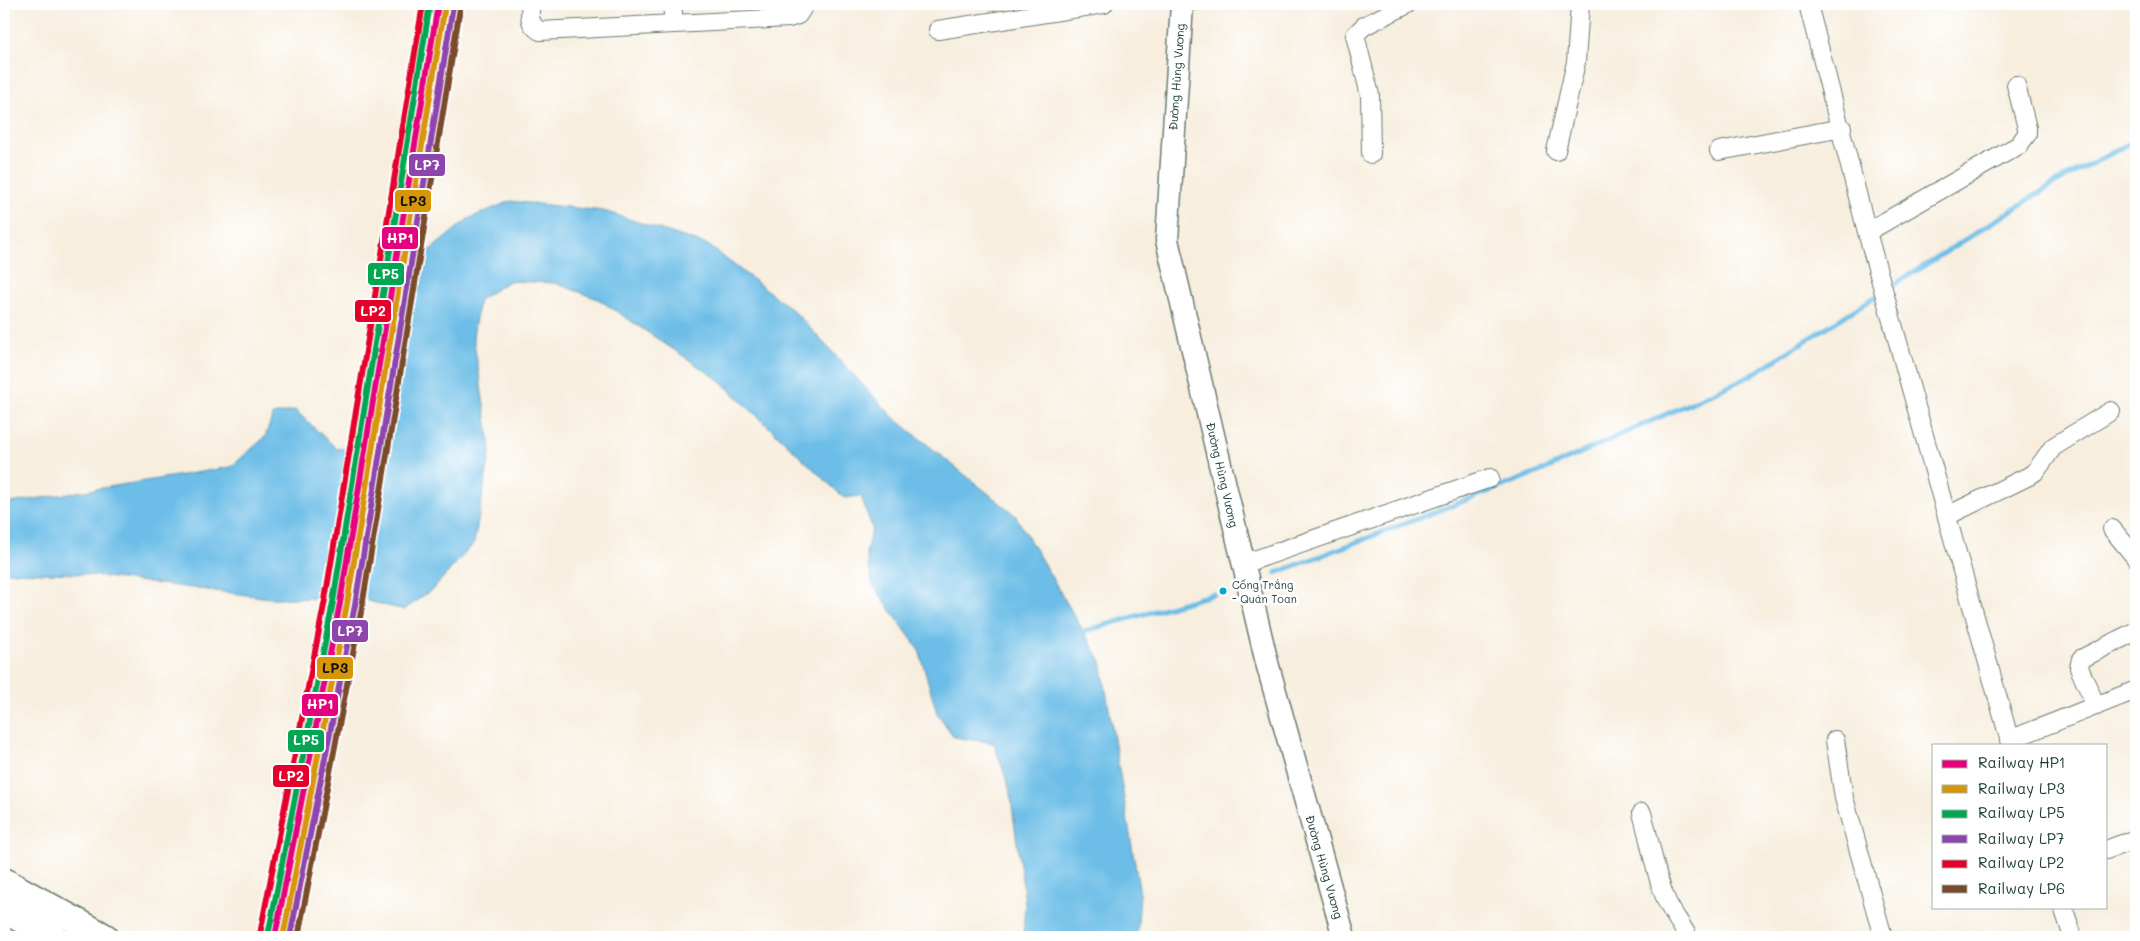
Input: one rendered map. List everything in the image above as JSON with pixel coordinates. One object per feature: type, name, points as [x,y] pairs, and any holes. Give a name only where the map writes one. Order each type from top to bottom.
[{"type":"highway","points":[[4,881],[105,937]]},
{"type":"highway","points":[[4,910],[54,937]]},
{"type":"main road","name":"Đường Hùng Vương","points":[[1182,4],[1167,240],[1267,663],[1344,937]]},
{"type":"street","points":[[531,4],[529,14],[531,22],[540,31],[789,18],[798,14],[805,4]]},
{"type":"street","points":[[673,4],[674,24]]},
{"type":"street","points":[[938,30],[1104,4]]},
{"type":"street","points":[[1371,154],[1370,95],[1355,35],[1364,26],[1408,4]]},
{"type":"street","points":[[1556,151],[1576,62],[1580,4]]},
{"type":"street","points":[[1808,4],[1842,128],[1867,232],[2010,742],[2136,690]]},
{"type":"street","points":[[1867,232],[2019,145],[2027,134],[2027,128],[2016,85]]},
{"type":"street","points":[[1720,151],[1842,128]]},
{"type":"street","points":[[1948,516],[2029,476],[2053,447],[2111,411]]},
{"type":"street","points":[[1243,564],[1490,478]]},
{"type":"street","points":[[2112,529],[2136,558]]},
{"type":"street","points":[[2096,706],[2079,668],[2079,662],[2136,631]]},
{"type":"street","points":[[1835,740],[1844,798],[1883,937]]},
{"type":"street","points":[[1642,813],[1652,846],[1660,886],[1672,912],[1688,937]]},
{"type":"street","points":[[2108,849],[2136,839]]},
{"type":"street","points":[[2063,908],[2072,937]]},
{"type":"water","points":[[510,201],[604,211],[708,245],[794,311],[893,417],[1015,515],[1101,661],[1140,894],[1137,937],[1023,937],[1025,902],[1010,791],[994,743],[954,737],[937,713],[919,650],[873,585],[866,553],[872,528],[861,496],[844,498],[719,380],[598,299],[555,283],[509,281],[479,300],[473,336],[491,449],[474,543],[434,588],[404,610],[360,599],[270,598],[82,574],[4,572],[4,504],[231,467],[265,437],[273,415],[295,410],[337,449],[390,445],[397,353],[412,265],[468,219]]},
{"type":"waterway","points":[[1276,573],[1537,473],[1750,376],[2050,186],[2136,140]]},
{"type":"waterway","points":[[1078,633],[1214,594]]},
{"type":"rail line","name":"LP2","points":[[260,934],[325,600],[423,4]]},
{"type":"rail line","name":"LP5","points":[[268,936],[333,602],[430,4]]},
{"type":"rail line","name":"HP1","points":[[275,937],[340,603],[438,4]]},
{"type":"rail line","name":"LP3","points":[[283,937],[347,604],[445,5]]},
{"type":"rail line","name":"LP7","points":[[290,937],[355,605],[453,6]]},
{"type":"rail line","name":"LP6","points":[[298,937],[362,607],[460,8]]},
{"type":"place","name":"Cống Trắng - Quán Toan","points":[[1223,591]]}]
